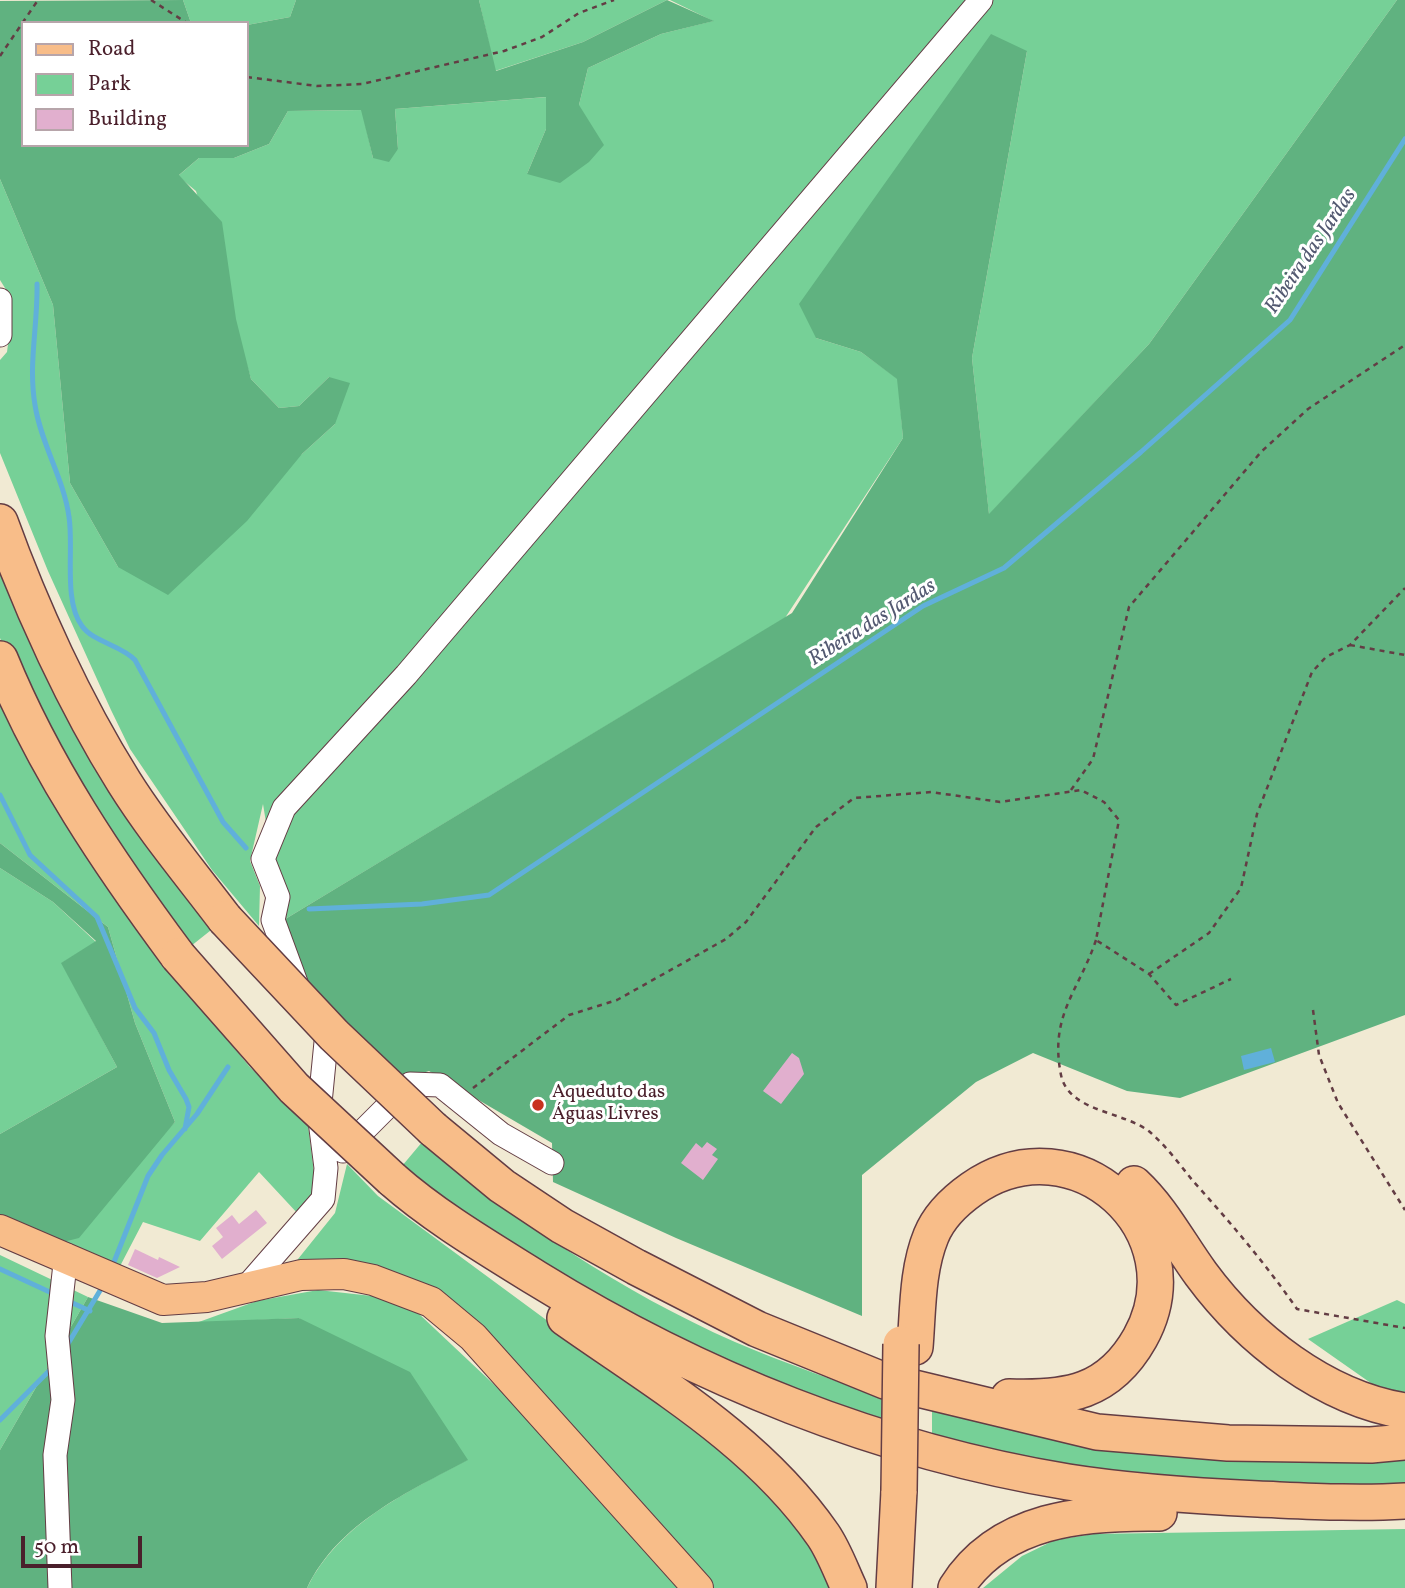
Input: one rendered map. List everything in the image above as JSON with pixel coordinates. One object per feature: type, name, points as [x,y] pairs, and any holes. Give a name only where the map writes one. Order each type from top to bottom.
[{"type":"highway","points":[[0,522],[18,570],[96,735],[156,829],[225,919],[342,1043],[433,1129],[502,1186],[562,1226],[744,1322],[885,1381],[1097,1432],[1228,1443],[1371,1446],[1405,1442]]},
{"type":"highway","points":[[0,659],[41,746],[121,879],[178,956],[295,1088],[397,1183],[424,1214],[713,1422],[760,1461],[794,1497],[824,1537],[849,1588]]},
{"type":"highway","points":[[912,1588],[906,1493],[908,1345],[902,1278],[912,1237],[930,1202],[954,1176],[981,1159],[1013,1148],[1048,1147],[1082,1153],[1111,1165],[1137,1186],[1171,1228],[1209,1284],[1240,1320],[1279,1354],[1313,1376],[1353,1395],[1382,1407],[1405,1411]]},
{"type":"highway","points":[[839,1361],[1009,1397],[1058,1398],[1085,1390],[1112,1374],[1132,1351],[1149,1321],[1155,1292],[1154,1260],[1142,1229],[1126,1205],[1103,1186],[1078,1171],[1045,1164],[1016,1167],[989,1177],[944,1213],[931,1237],[908,1345]]},
{"type":"highway","points":[[397,1183],[501,1256],[582,1306],[723,1379],[845,1426],[953,1457],[1066,1482],[1164,1495],[1363,1503],[1405,1501]]},
{"type":"highway","points":[[894,1588],[906,1493]]},
{"type":"highway","points":[[956,1588],[984,1558],[1018,1532],[1063,1519],[1101,1512],[1284,1516],[1332,1512],[1363,1503]]},
{"type":"main road","points":[[0,1230],[66,1255],[163,1300],[207,1297],[301,1275],[344,1274],[373,1280],[431,1302],[472,1337],[698,1588]]},
{"type":"street","points":[[247,1286],[323,1199],[326,1168],[319,1113],[327,1032],[297,986],[273,920],[278,897],[263,859],[284,808],[407,674],[981,0]]},
{"type":"street","points":[[0,300],[0,335]]},
{"type":"street","points":[[326,1168],[410,1084],[440,1085],[460,1098],[501,1134],[552,1163]]},
{"type":"street","points":[[60,1588],[55,1455],[63,1400],[57,1336],[66,1255]]},
{"type":"path","points":[[24,21],[38,0]]},
{"type":"path","points":[[151,0],[184,21]]},
{"type":"path","points":[[248,77],[317,86],[362,84],[504,51],[542,37],[579,13],[614,0]]},
{"type":"path","points":[[0,56],[21,25]]},
{"type":"path","points":[[1071,791],[1093,759],[1129,607],[1261,452],[1308,409],[1405,345]]},
{"type":"path","points":[[1149,974],[1209,933],[1241,888],[1257,814],[1312,672],[1326,657],[1350,645],[1405,588]]},
{"type":"path","points":[[1350,645],[1405,655]]},
{"type":"path","points":[[460,1098],[569,1015],[617,1000],[726,939],[746,922],[816,827],[854,798],[931,792],[1000,802],[1081,790],[1104,802],[1119,820],[1096,940],[1088,964],[1065,1005],[1058,1034],[1061,1077],[1072,1096],[1150,1132],[1259,1254],[1297,1309],[1405,1328]]},
{"type":"path","points":[[1096,940],[1149,974],[1176,1005],[1231,979]]},
{"type":"path","points":[[1313,1010],[1319,1055],[1338,1102],[1405,1210]]},
{"type":"green space","points":[[183,0],[296,0],[290,17],[248,25],[248,21],[190,21]]},
{"type":"green space","points":[[183,0],[190,21],[21,21],[21,147],[248,147],[248,25],[290,17],[296,0],[479,0],[496,71],[583,42],[667,0],[714,21],[661,34],[588,68],[579,105],[604,145],[589,162],[560,183],[527,174],[546,129],[546,97],[395,109],[398,149],[389,162],[373,158],[361,110],[288,111],[269,144],[234,158],[199,158],[179,175],[222,222],[236,319],[251,379],[279,408],[299,406],[329,377],[350,383],[335,424],[302,454],[247,521],[168,595],[118,567],[70,483],[53,305],[0,179],[0,1]]},
{"type":"green space","points":[[479,0],[667,0],[583,42],[495,71]]},
{"type":"green space","points":[[670,0],[1397,0],[1149,344],[989,515],[972,358],[1027,51],[816,338],[861,352],[898,379],[903,438],[785,618],[282,921],[263,804],[250,861],[260,886],[259,926],[212,870],[130,749],[48,571],[0,453],[0,360],[7,352],[12,314],[10,296],[0,280],[0,179],[53,305],[70,483],[118,567],[302,454],[335,424],[329,377],[299,406],[279,408],[251,379],[196,191],[178,176],[199,158],[234,158],[269,144],[288,111],[362,110],[373,158],[398,149],[395,109],[547,97],[546,129],[527,174],[579,105],[588,68],[661,34],[713,21]]},
{"type":"green space","points":[[1397,0],[1405,0],[1405,1015],[1180,1098],[1127,1091],[1033,1053],[976,1082],[862,1175],[862,1316],[676,1238],[553,1182],[552,1143],[429,1071],[401,1080],[302,977],[282,921],[792,613],[903,438],[897,379],[861,352],[816,338],[799,304],[991,34],[1027,51],[972,358],[989,514],[1149,344]]},
{"type":"green space","points":[[0,548],[220,923],[191,946],[116,848],[9,660],[0,638]]},
{"type":"green space","points":[[0,705],[136,928],[249,1066],[308,1125],[316,1187],[299,1215],[259,1172],[200,1241],[143,1222],[118,1270],[59,1243],[175,1122],[135,1023],[108,927],[0,843]]},
{"type":"green space","points":[[0,843],[108,927],[135,1023],[175,1122],[79,1238],[59,1243],[0,1219],[0,1134],[117,1067],[61,963],[96,941],[53,902],[0,868]]},
{"type":"green space","points":[[0,868],[53,902],[96,942],[62,963],[117,1067],[0,1134]]},
{"type":"green space","points":[[423,1141],[533,1227],[611,1278],[652,1301],[735,1342],[889,1401],[888,1431],[748,1381],[453,1211],[402,1166]]},
{"type":"green space","points":[[347,1164],[378,1196],[750,1470],[808,1531],[838,1588],[712,1588],[437,1297],[294,1264],[335,1213]]},
{"type":"green space","points":[[0,1255],[88,1297],[0,1450]]},
{"type":"green space","points":[[318,1290],[372,1296],[418,1313],[503,1393],[680,1588],[307,1588],[320,1565],[355,1528],[421,1484],[467,1460],[299,1318],[196,1323],[257,1301]]},
{"type":"green space","points":[[88,1297],[162,1323],[299,1318],[410,1372],[468,1460],[399,1497],[356,1527],[320,1565],[307,1588],[0,1588],[0,1450]]},
{"type":"green space","points":[[1397,1300],[1405,1304],[1405,1400],[1385,1393],[1308,1339]]},
{"type":"green space","points":[[932,1411],[1032,1434],[1132,1452],[1210,1459],[1405,1460],[1405,1491],[1168,1488],[932,1445]]},
{"type":"green space","points":[[1405,1529],[1405,1588],[983,1588],[1022,1556],[1055,1540],[1094,1534]]},
{"type":"water","points":[[1271,1048],[1275,1062],[1244,1070],[1241,1056]]},
{"type":"building","points":[[792,1053],[799,1058],[804,1074],[781,1104],[763,1091]]},
{"type":"building","points":[[707,1142],[717,1149],[712,1155],[718,1159],[703,1180],[681,1163],[696,1143],[702,1148]]},
{"type":"building","points":[[256,1210],[267,1223],[222,1259],[212,1246],[223,1237],[216,1228],[232,1215],[239,1224]]},
{"type":"building","points":[[135,1249],[180,1267],[157,1278],[128,1265]]},
{"type":"waterway","name":"Ribeira das Jardas","points":[[309,909],[422,904],[489,895],[923,606],[1004,568],[1141,452],[1290,320],[1405,139]]},
{"type":"waterway","points":[[37,284],[33,390],[42,434],[69,517],[71,589],[76,615],[87,631],[135,660],[223,822],[246,848]]},
{"type":"waterway","points":[[0,795],[30,855],[97,917],[135,1008],[154,1033],[169,1070],[186,1099],[189,1107],[185,1129]]},
{"type":"waterway","name":"Ribeira das Jardas","points":[[112,1267],[148,1176],[197,1114],[228,1067]]},
{"type":"waterway","points":[[0,1269],[54,1294]]},
{"type":"waterway","name":"Ribeira das Jardas","points":[[66,1347],[104,1284]]},
{"type":"waterway","points":[[66,1300],[90,1311]]},
{"type":"waterway","name":"Ribeira das Jardas","points":[[0,1420],[53,1367]]},
{"type":"place","name":"Aqueduto das Águas Livres","points":[[538,1105]]}]
